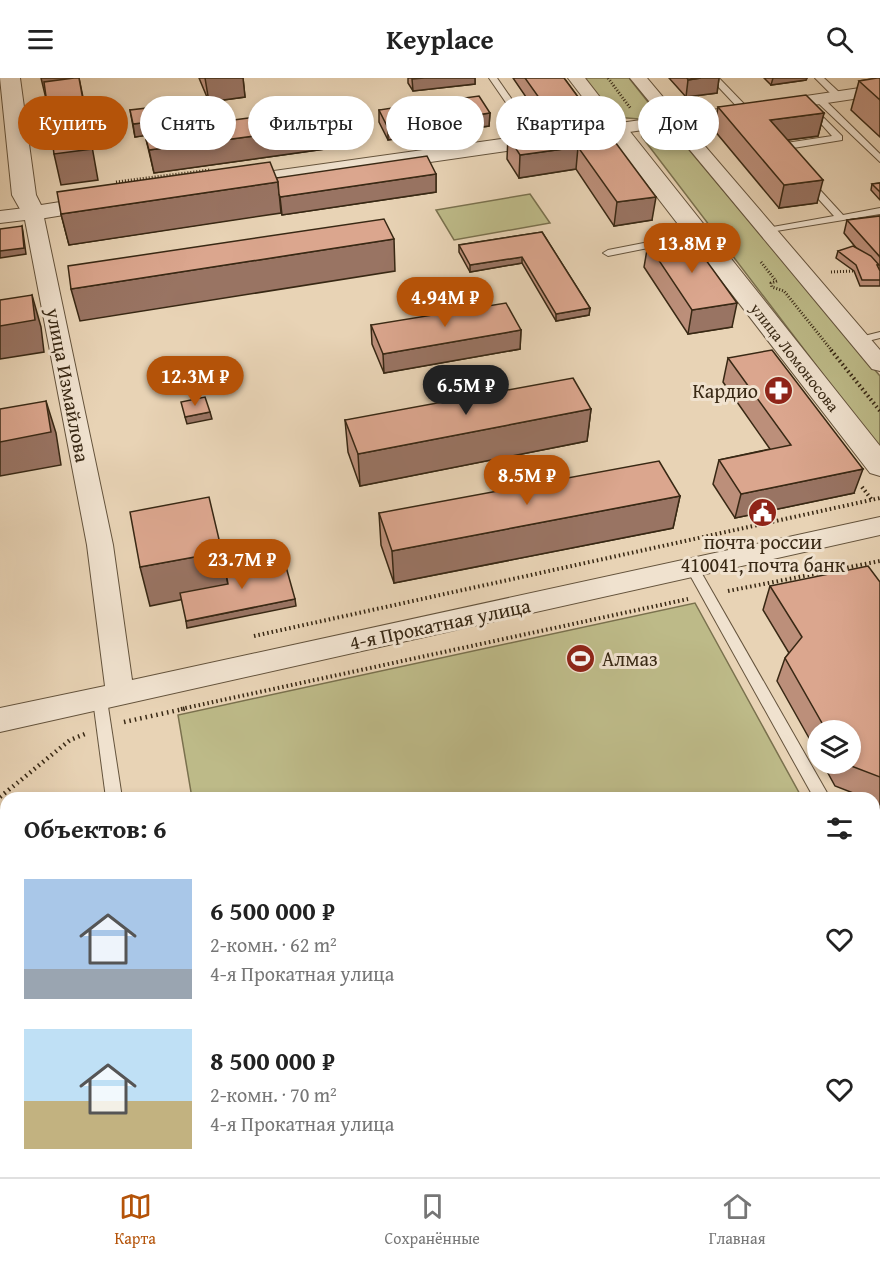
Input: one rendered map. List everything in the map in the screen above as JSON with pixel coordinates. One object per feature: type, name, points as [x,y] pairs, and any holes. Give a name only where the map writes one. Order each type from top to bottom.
[{"type":"street","name":"улица Измайлова","points":[[10,78],[24,195],[33,213],[100,545],[110,697]]},
{"type":"street","name":"улица Ломоносова","points":[[576,78],[597,96]]},
{"type":"street","points":[[638,78],[654,96]]},
{"type":"street","points":[[719,114],[880,90]]},
{"type":"street","name":"улица Ломоносова","points":[[626,122],[700,235],[880,466]]},
{"type":"street","points":[[211,187],[496,146]]},
{"type":"street","points":[[700,150],[880,364]]},
{"type":"street","points":[[0,218],[129,199]]},
{"type":"street","name":"4-я Прокатная улица","points":[[0,720],[880,526]]},
{"type":"lane","points":[[493,78],[505,96]]},
{"type":"lane","points":[[714,78],[745,110]]},
{"type":"lane","points":[[819,78],[837,95]]},
{"type":"lane","points":[[784,155],[776,147],[839,138],[811,99]]},
{"type":"lane","points":[[811,99],[880,159]]},
{"type":"lane","points":[[798,171],[841,218]]},
{"type":"lane","points":[[767,231],[880,211]]},
{"type":"lane","points":[[608,254],[700,235]]},
{"type":"lane","points":[[860,340],[880,336]]},
{"type":"lane","points":[[692,568],[819,792]]},
{"type":"lane","points":[[110,697],[104,727],[113,792]]},
{"type":"path","points":[[608,78],[615,96]]},
{"type":"path","points":[[829,272],[854,271]]},
{"type":"path","points":[[783,282],[773,282],[771,285],[774,289],[784,291],[789,289]]},
{"type":"path","points":[[784,291],[880,411]]},
{"type":"path","points":[[244,638],[880,498]]},
{"type":"path","points":[[6,792],[70,740],[104,727],[707,595],[880,561]]},
{"type":"shaded area","points":[[584,78],[629,78],[643,96],[638,96],[638,119],[626,118],[626,96],[598,96]]},
{"type":"shaded area","points":[[652,150],[689,150],[880,376],[880,449]]},
{"type":"shaded area","points":[[530,194],[550,223],[454,240],[436,210]]},
{"type":"shaded area","name":"Алмаз","points":[[695,603],[799,792],[191,792],[178,715]]},
{"type":"building","points":[[79,78],[82,96],[46,96],[44,82]]},
{"type":"building","points":[[525,78],[564,78],[577,96],[538,96]]},
{"type":"building","points":[[880,78],[880,100],[859,81]]},
{"type":"building","points":[[806,95],[824,113],[770,120],[823,180],[784,185],[719,107]]},
{"type":"building","points":[[484,104],[490,113],[484,114]]},
{"type":"building","points":[[140,109],[140,123],[133,124],[130,110]]},
{"type":"building","points":[[386,109],[386,124],[379,110]]},
{"type":"building","points":[[248,118],[248,137],[236,138],[236,120]]},
{"type":"building","points":[[53,150],[84,150],[54,154]]},
{"type":"building","points":[[517,150],[556,150],[520,155]]},
{"type":"building","points":[[580,150],[621,150],[656,197],[617,202]]},
{"type":"building","points":[[427,156],[436,174],[280,197],[279,194],[276,178]]},
{"type":"building","points":[[270,162],[278,182],[61,214],[57,192]]},
{"type":"building","points":[[880,183],[880,192],[872,184]]},
{"type":"building","points":[[880,216],[880,257],[847,220]]},
{"type":"building","points":[[384,219],[394,239],[71,289],[68,266]]},
{"type":"building","points":[[22,226],[24,248],[0,251],[0,229]]},
{"type":"building","points":[[542,232],[590,308],[556,314],[522,257],[470,265],[459,245]]},
{"type":"building","points":[[690,238],[737,303],[692,310],[648,244]]},
{"type":"building","points":[[853,246],[871,256],[879,265],[877,265],[880,280],[862,280],[856,265],[838,251]]},
{"type":"building","points":[[32,295],[35,320],[0,326],[0,300]]},
{"type":"building","points":[[506,303],[521,330],[383,354],[371,325]]},
{"type":"building","points":[[772,350],[863,469],[741,494],[719,460],[791,445],[728,358]]},
{"type":"building","points":[[573,378],[591,409],[358,454],[345,420]]},
{"type":"building","points":[[205,397],[210,412],[185,417],[181,402]]},
{"type":"building","points":[[46,401],[51,432],[0,442],[0,409]]},
{"type":"building","points":[[659,461],[680,496],[392,551],[379,513]]},
{"type":"building","points":[[209,497],[222,552],[140,567],[130,512]]},
{"type":"building","points":[[283,556],[295,599],[186,621],[180,593],[228,584],[225,568]]},
{"type":"building","points":[[868,566],[880,582],[880,777],[861,770],[861,720],[820,720],[785,658],[802,637],[770,586]]},
{"type":"place","name":"Кардио","points":[[779,391]]},
{"type":"place","name":"почта россии 410041, почта банк","points":[[763,512]]},
{"type":"place","name":"Алмаз","points":[[581,659]]}]
